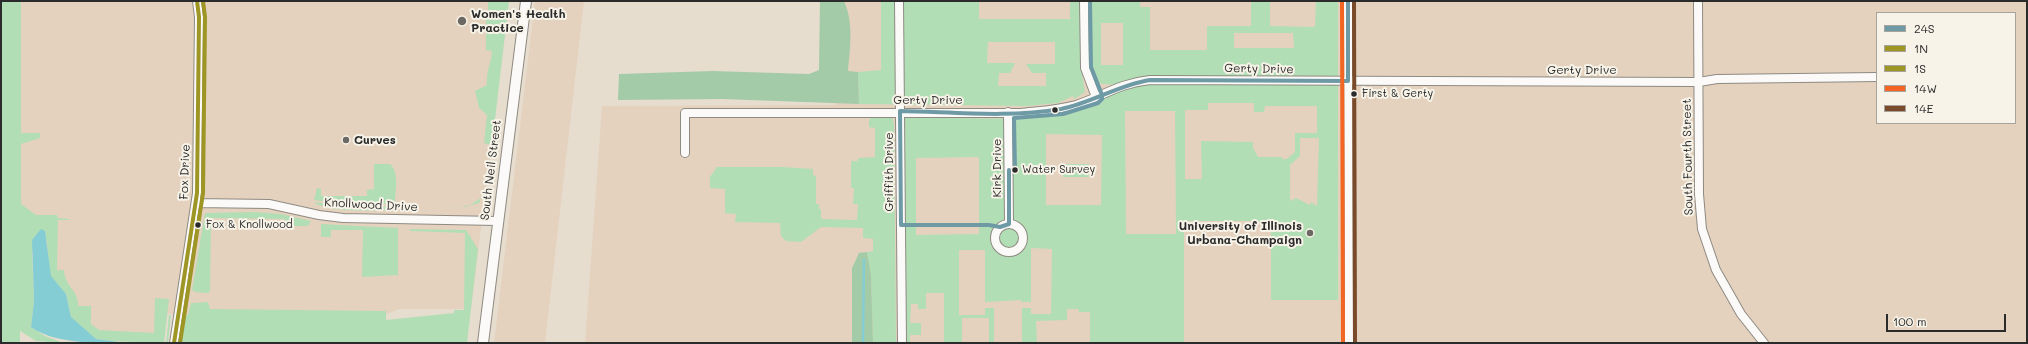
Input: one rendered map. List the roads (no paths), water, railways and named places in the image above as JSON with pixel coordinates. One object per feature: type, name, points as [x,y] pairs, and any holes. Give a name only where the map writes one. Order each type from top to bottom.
[{"type":"main road","name":"South Neil Street","points":[[483,343],[497,221],[526,1]]},
{"type":"street","name":"Fox Drive","points":[[174,343],[180,297],[196,203],[199,17],[197,1]]},
{"type":"street","name":"Griffith Drive","points":[[899,1],[902,343]]},
{"type":"street","points":[[1084,1],[1085,68],[1096,97]]},
{"type":"street","points":[[1348,1],[1349,343]]},
{"type":"street","name":"South Fourth Street","points":[[1698,1],[1699,194],[1702,229],[1716,270],[1741,314],[1764,343]]},
{"type":"street","name":"Gerty Drive","points":[[685,153],[685,113],[900,111],[1008,112],[1062,108],[1096,97],[1128,82],[1150,80],[1699,82],[1724,79],[1876,77]]},
{"type":"street","name":"Kirk Drive","points":[[1008,112],[1009,224]]},
{"type":"street","name":"Knollwood Drive","points":[[196,203],[270,204],[319,215],[343,218],[497,221]]},
{"type":"water","points":[[41,229],[45,231],[51,276],[66,294],[71,317],[96,339],[127,343],[64,340],[40,333],[31,327],[34,301],[32,240]]},
{"type":"waterway","points":[[863,343],[864,260]]},
{"type":"place","name":"Women's Health Practice","points":[[462,21]]},
{"type":"place","name":"First & Gerty","points":[[1354,94]]},
{"type":"place","name":"Curves","points":[[346,140]]},
{"type":"place","name":"Water Survey","points":[[1015,170]]},
{"type":"place","name":"Fox & Knollwood","points":[[198,225]]},
{"type":"place","name":"University of Illinois Urbana-Champaign","points":[[1310,233]]}]
